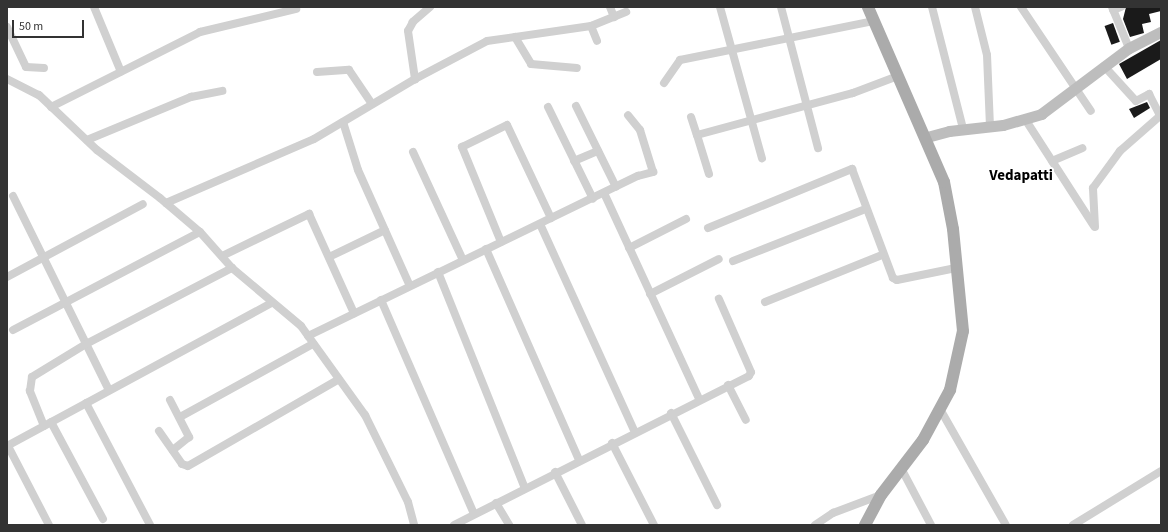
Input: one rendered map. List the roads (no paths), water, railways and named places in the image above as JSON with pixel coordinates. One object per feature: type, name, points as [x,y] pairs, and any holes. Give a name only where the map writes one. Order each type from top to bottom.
[{"type":"main road","points":[[865,525],[881,495],[923,440],[950,390],[963,331],[944,182],[927,137],[873,21],[868,7]]},
{"type":"street","points":[[94,7],[121,72]]},
{"type":"street","points":[[415,79],[408,31],[413,22],[430,7]]},
{"type":"street","points":[[610,7],[614,17]]},
{"type":"street","points":[[720,7],[762,158]]},
{"type":"street","points":[[781,7],[808,104],[818,148]]},
{"type":"street","points":[[932,7],[963,129]]},
{"type":"street","points":[[975,7],[987,54],[990,127]]},
{"type":"street","points":[[1021,7],[1074,88],[1091,111]]},
{"type":"street","points":[[1121,7],[1113,9],[1129,48]]},
{"type":"street","points":[[51,107],[200,32],[296,9]]},
{"type":"street","points":[[166,203],[314,138],[415,79],[487,41],[591,26],[626,12]]},
{"type":"street","points":[[664,84],[680,60],[873,21]]},
{"type":"street","points":[[591,26],[597,41]]},
{"type":"street","points":[[7,27],[26,67],[44,68]]},
{"type":"street","points":[[927,137],[963,129],[990,127],[1041,114],[1129,48],[1161,32]]},
{"type":"street","points":[[515,37],[531,64],[577,68]]},
{"type":"street","points":[[1025,119],[1095,227],[1093,188],[1120,151],[1161,116],[1150,94],[1136,101],[1104,66]]},
{"type":"street","points":[[317,72],[348,70],[372,104]]},
{"type":"street","points":[[697,135],[853,93],[898,76]]},
{"type":"street","points":[[7,79],[39,95],[87,140],[200,232],[232,268],[271,303],[301,326],[365,415],[408,502],[414,525]]},
{"type":"street","points":[[87,140],[191,97],[222,91]]},
{"type":"street","points":[[576,106],[616,187]]},
{"type":"street","points":[[548,108],[593,199]]},
{"type":"street","points":[[308,336],[616,187],[653,172],[640,130],[628,115]]},
{"type":"street","points":[[691,117],[708,174]]},
{"type":"street","points":[[342,122],[358,170],[410,286]]},
{"type":"street","points":[[501,242],[462,147],[507,125],[551,218]]},
{"type":"street","points":[[1052,161],[1082,148]]},
{"type":"street","points":[[574,162],[598,151]]},
{"type":"street","points":[[413,152],[463,260]]},
{"type":"street","points":[[708,228],[852,169],[882,255],[897,280],[956,268]]},
{"type":"street","points":[[604,194],[699,399]]},
{"type":"street","points":[[13,196],[64,303],[109,390]]},
{"type":"street","points":[[7,277],[143,204]]},
{"type":"street","points":[[733,261],[866,209]]},
{"type":"street","points":[[222,256],[309,214],[354,313]]},
{"type":"street","points":[[629,248],[686,219]]},
{"type":"street","points":[[540,224],[635,432]]},
{"type":"street","points":[[329,258],[385,230]]},
{"type":"street","points":[[13,330],[200,232]]},
{"type":"street","points":[[486,249],[579,460]]},
{"type":"street","points":[[765,302],[882,255]]},
{"type":"street","points":[[650,294],[719,259]]},
{"type":"street","points":[[103,519],[47,424],[29,381],[86,344],[232,268]]},
{"type":"street","points":[[438,272],[525,488]]},
{"type":"street","points":[[454,525],[671,413],[749,376],[751,372],[718,299]]},
{"type":"street","points":[[382,300],[474,514]]},
{"type":"street","points":[[49,525],[7,446],[271,303]]},
{"type":"street","points":[[180,417],[313,344]]},
{"type":"street","points":[[159,431],[182,464],[195,463],[339,379]]},
{"type":"street","points":[[728,385],[746,420]]},
{"type":"street","points":[[170,400],[189,437],[173,450]]},
{"type":"street","points":[[86,403],[150,525]]},
{"type":"street","points":[[940,409],[1006,525]]},
{"type":"street","points":[[671,413],[717,506]]},
{"type":"street","points":[[612,443],[654,525]]},
{"type":"street","points":[[901,468],[931,525]]},
{"type":"street","points":[[1073,525],[1161,471]]},
{"type":"street","points":[[555,472],[582,525]]},
{"type":"street","points":[[815,525],[833,513],[881,495]]},
{"type":"street","points":[[496,503],[509,525]]},
{"type":"district","name":"Vedapatti","points":[[1021,176]]}]
